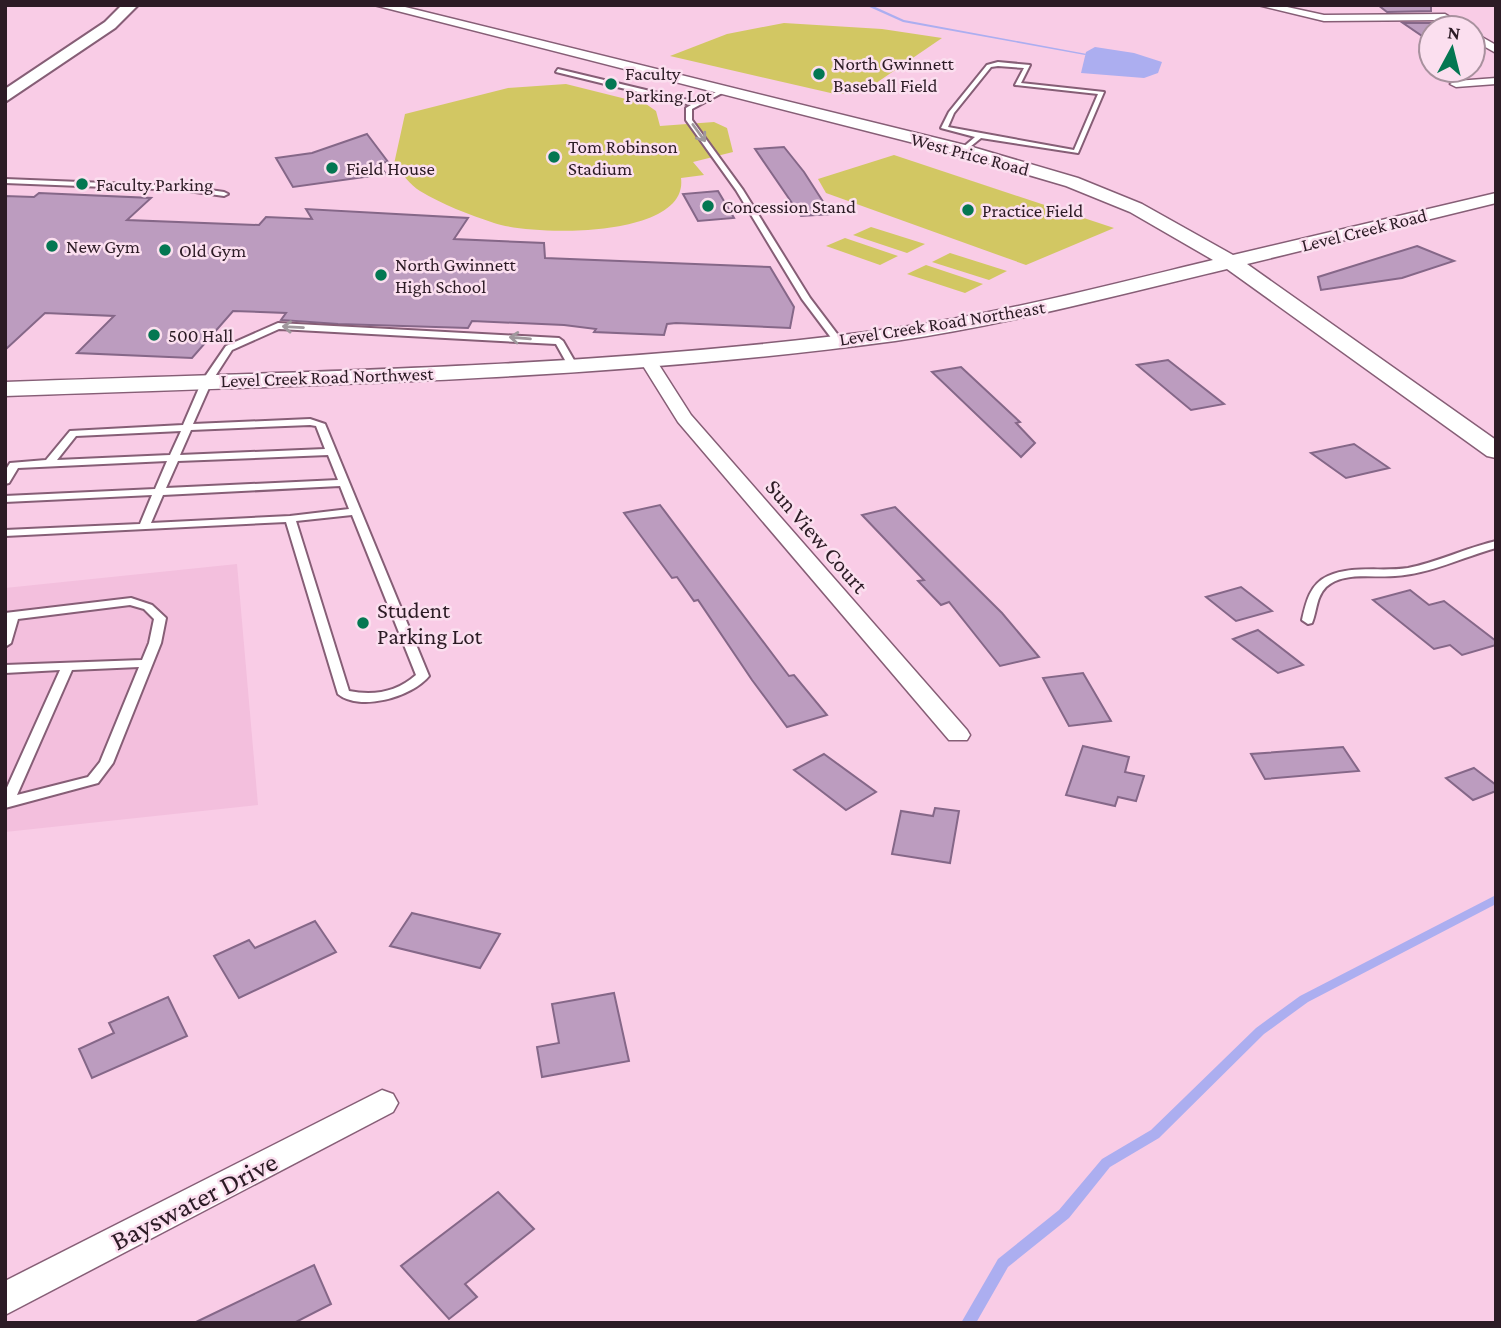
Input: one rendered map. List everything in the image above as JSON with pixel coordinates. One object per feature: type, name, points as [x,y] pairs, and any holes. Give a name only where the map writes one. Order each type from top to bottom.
[{"type":"main road","points":[[5,97],[110,24],[131,5]]},
{"type":"street","name":"West Price Road","points":[[380,5],[963,150],[1072,182],[1136,208],[1231,262],[1496,451]]},
{"type":"street","points":[[1263,5],[1324,18],[1449,20],[1427,5]]},
{"type":"street","name":"Level Creek Road","points":[[1231,262],[1496,198]]},
{"type":"street","name":"Level Creek Road Northeast","points":[[648,361],[838,341],[1002,316],[1231,262]]},
{"type":"street","name":"Level Creek Road Northwest","points":[[5,389],[573,367],[648,361]]},
{"type":"street","name":"Sun View Court","points":[[648,361],[684,418],[958,735]]},
{"type":"street","name":"Bayswater Drive","points":[[5,1299],[382,1103]]},
{"type":"lane","points":[[989,66],[1028,66],[1017,84],[1102,93],[1076,152],[979,136],[944,128],[951,113],[989,66]]},
{"type":"lane","points":[[558,71],[696,104]]},
{"type":"lane","points":[[724,90],[689,108],[689,120],[739,190],[806,299],[838,341]]},
{"type":"lane","points":[[963,150],[979,136]]},
{"type":"lane","points":[[5,181],[181,188],[223,194]]},
{"type":"lane","points":[[144,527],[207,381],[229,348],[278,326],[559,341],[573,367]]},
{"type":"lane","points":[[49,463],[72,433],[310,422],[320,424],[423,676],[411,689],[365,699],[344,694],[290,519]]},
{"type":"lane","points":[[5,481],[14,465],[331,452]]},
{"type":"lane","points":[[5,499],[344,482]]},
{"type":"lane","points":[[5,533],[290,519],[355,511]]},
{"type":"lane","points":[[1308,621],[1309,602],[1321,583],[1345,574],[1410,571],[1496,544]]},
{"type":"lane","points":[[5,643],[9,617],[131,601],[148,607],[160,618],[146,663],[106,763],[93,780],[6,803]]},
{"type":"lane","points":[[5,669],[146,663]]},
{"type":"lane","points":[[6,803],[68,666]]},
{"type":"shaded area","name":"North Gwinnett Baseball Field","points":[[784,23],[882,29],[942,38],[863,92],[835,94],[670,56],[727,34]]},
{"type":"shaded area","name":"Tom Robinson Stadium","points":[[566,84],[646,104],[656,111],[660,126],[714,122],[727,128],[733,152],[693,162],[704,175],[681,178],[677,198],[660,213],[635,222],[572,231],[513,227],[475,216],[420,191],[394,164],[405,114],[508,88]]},
{"type":"shaded area","name":"Practice Field","points":[[894,155],[1114,228],[1026,265],[826,193],[818,179]]},
{"type":"shaded area","points":[[871,227],[925,244],[907,253],[853,235]]},
{"type":"shaded area","points":[[845,238],[898,256],[880,265],[826,246]]},
{"type":"shaded area","points":[[950,253],[1007,271],[989,280],[932,262]]},
{"type":"shaded area","points":[[926,265],[983,284],[965,293],[907,274]]},
{"type":"shaded area","points":[[237,564],[258,805],[5,832],[5,588]]},
{"type":"water","points":[[1095,47],[1134,53],[1162,62],[1158,73],[1144,78],[1081,73],[1086,52]]},
{"type":"building","points":[[1378,5],[1431,5],[1431,11],[1387,12]]},
{"type":"building","points":[[1403,23],[1417,23],[1417,32]]},
{"type":"building","name":"Field House","points":[[367,134],[388,162],[378,163],[386,174],[293,187],[276,158],[312,153]]},
{"type":"building","points":[[784,147],[831,214],[801,216],[755,149]]},
{"type":"building","name":"Concession Stand","points":[[718,191],[734,218],[698,221],[683,194]]},
{"type":"building","name":"North Gwinnett High School","points":[[39,193],[151,198],[127,220],[259,225],[266,217],[312,219],[306,209],[468,218],[454,239],[544,243],[545,258],[770,267],[794,307],[790,328],[676,323],[667,324],[664,335],[594,332],[596,329],[564,325],[472,321],[468,328],[338,324],[281,320],[286,313],[233,311],[192,358],[77,353],[114,316],[45,313],[5,350],[5,196],[34,197]]},
{"type":"building","points":[[1417,246],[1454,261],[1402,278],[1321,290],[1318,277]]},
{"type":"building","points":[[1168,360],[1224,404],[1191,410],[1137,365]]},
{"type":"building","points":[[961,367],[1020,422],[1016,423],[1035,443],[1021,457],[932,372]]},
{"type":"building","points":[[1354,444],[1389,468],[1346,478],[1311,453]]},
{"type":"building","points":[[660,505],[789,676],[794,675],[827,715],[787,727],[698,600],[694,601],[677,577],[672,578],[624,513]]},
{"type":"building","points":[[895,507],[1002,613],[1039,657],[1000,666],[949,602],[941,605],[918,581],[924,580],[862,515]]},
{"type":"building","points":[[1241,587],[1272,611],[1236,621],[1206,597]]},
{"type":"building","points":[[1410,590],[1429,605],[1444,601],[1496,641],[1496,645],[1462,655],[1450,645],[1434,649],[1373,600]]},
{"type":"building","points":[[1258,630],[1303,665],[1278,673],[1233,639]]},
{"type":"building","points":[[1083,673],[1111,721],[1069,726],[1043,678]]},
{"type":"building","points":[[1083,746],[1129,757],[1125,772],[1144,776],[1136,801],[1118,797],[1115,806],[1066,795]]},
{"type":"building","points":[[1343,747],[1359,771],[1265,779],[1251,754]]},
{"type":"building","points":[[824,754],[876,792],[846,810],[794,770]]},
{"type":"building","points":[[1474,768],[1496,785],[1496,791],[1473,800],[1446,778]]},
{"type":"building","points":[[935,808],[959,811],[950,863],[892,854],[901,811],[933,816]]},
{"type":"building","points":[[412,913],[500,934],[480,968],[390,946]]},
{"type":"building","points":[[315,921],[336,952],[239,998],[214,956],[249,940],[255,948]]},
{"type":"building","points":[[614,993],[629,1061],[542,1077],[537,1047],[559,1043],[552,1004]]},
{"type":"building","points":[[168,997],[187,1036],[92,1078],[79,1049],[114,1033],[109,1023]]},
{"type":"building","points":[[498,1192],[534,1229],[465,1284],[477,1297],[449,1319],[401,1266]]},
{"type":"building","points":[[314,1265],[331,1304],[294,1323],[194,1323]]},
{"type":"waterway","points":[[867,5],[903,21],[1085,54]]},
{"type":"waterway","points":[[968,1323],[1003,1263],[1064,1214],[1106,1163],[1155,1134],[1260,1031],[1304,999],[1496,899]]},
{"type":"place","name":"North Gwinnett Baseball Field","points":[[819,74]]},
{"type":"place","name":"Faculty Parking Lot","points":[[611,84]]},
{"type":"place","name":"Tom Robinson Stadium","points":[[554,157]]},
{"type":"place","name":"Field House","points":[[332,168]]},
{"type":"place","name":"Faculty Parking","points":[[82,184]]},
{"type":"place","name":"Concession Stand","points":[[708,206]]},
{"type":"place","name":"Practice Field","points":[[968,210]]},
{"type":"place","name":"New Gym","points":[[52,246]]},
{"type":"place","name":"Old Gym","points":[[165,250]]},
{"type":"place","name":"North Gwinnett High School","points":[[381,275]]},
{"type":"place","name":"500 Hall","points":[[154,335]]},
{"type":"place","name":"Student Parking Lot","points":[[363,623]]}]
